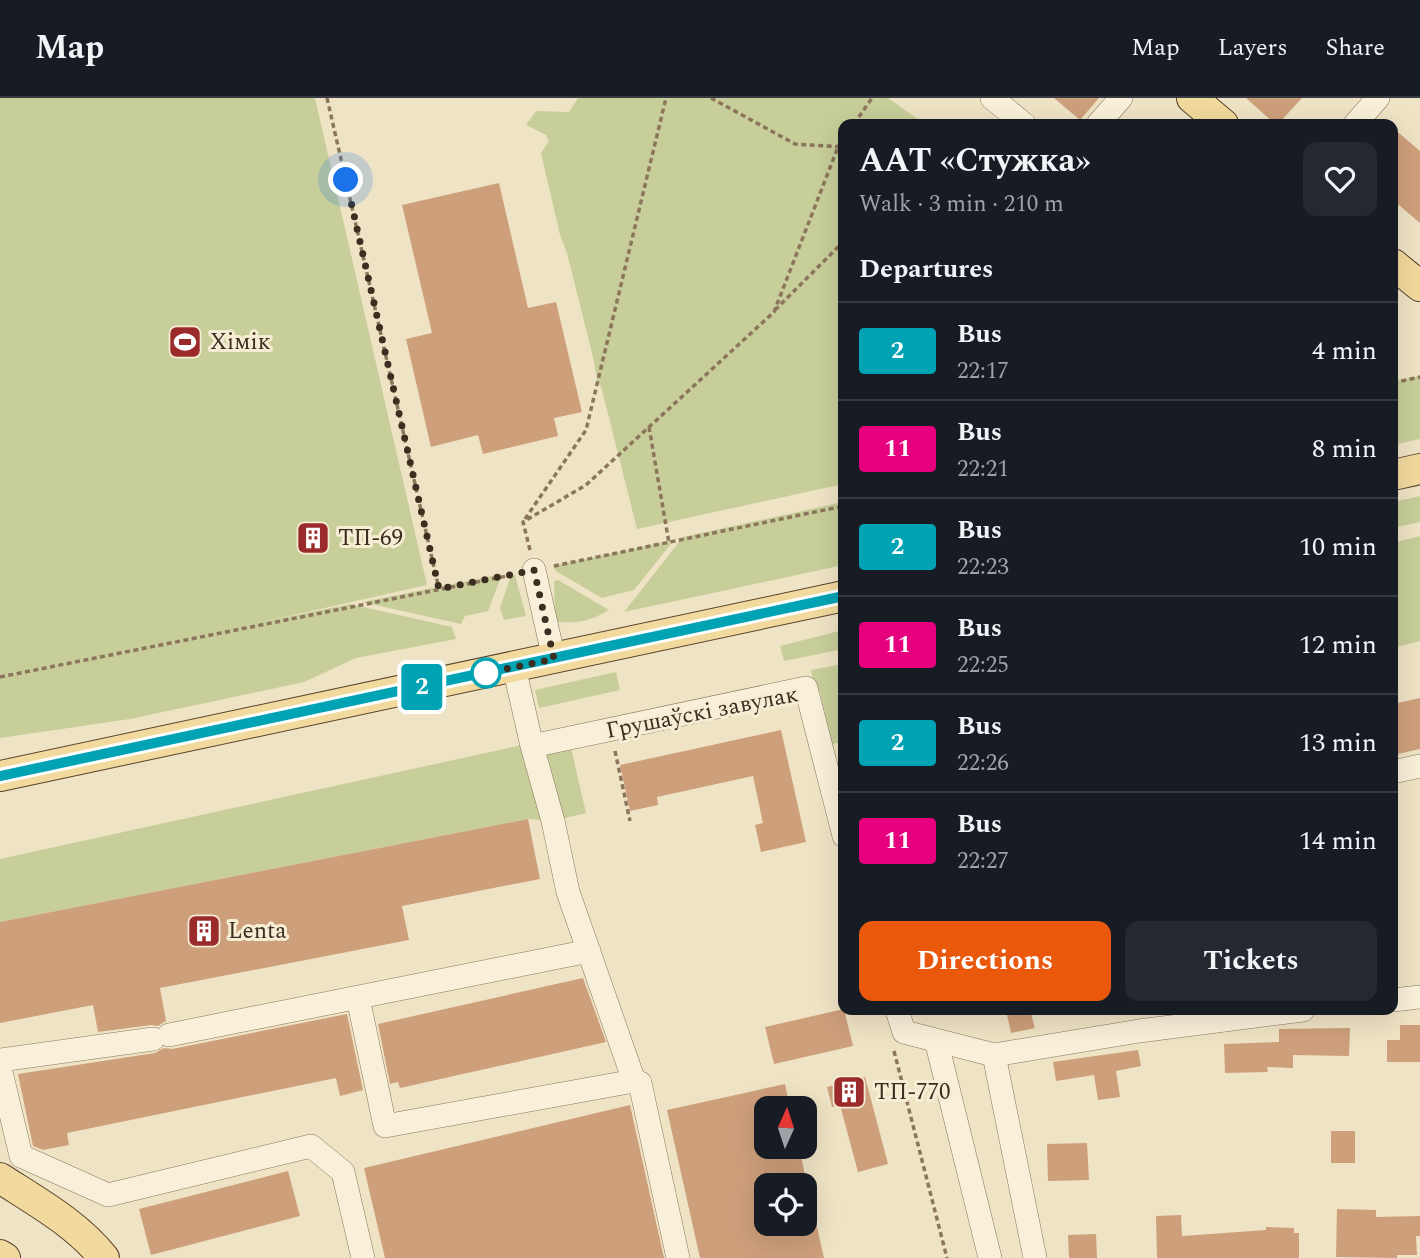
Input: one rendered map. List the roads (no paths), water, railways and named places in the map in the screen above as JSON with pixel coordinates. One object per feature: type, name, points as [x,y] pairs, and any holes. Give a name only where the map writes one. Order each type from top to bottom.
[{"type":"main road","points":[[1192,98],[1217,119]]},
{"type":"main road","points":[[1398,268],[1420,286]]},
{"type":"main road","points":[[1398,474],[1420,469]]},
{"type":"main road","points":[[0,776],[838,597]]},
{"type":"main road","points":[[0,1178],[55,1213],[92,1243],[104,1258]]},
{"type":"main road","points":[[0,1255],[5,1258]]},
{"type":"street","points":[[992,98],[1018,119]]},
{"type":"street","points":[[1102,119],[1121,98]]},
{"type":"street","points":[[1359,119],[1378,98]]},
{"type":"street","points":[[534,570],[554,659]]},
{"type":"street","points":[[514,667],[568,892],[634,1081]]},
{"type":"street","name":"Грушаўскі завулак","points":[[532,746],[806,688],[838,813]]},
{"type":"street","points":[[1398,771],[1420,766]]},
{"type":"street","points":[[0,1060],[161,1037],[589,951]]},
{"type":"street","points":[[1398,999],[1420,997]]},
{"type":"street","points":[[358,998],[385,1126],[634,1081],[640,1083],[678,1258]]},
{"type":"street","points":[[899,1015],[904,1032],[994,1055],[1139,1031],[1264,1015]]},
{"type":"street","points":[[936,1040],[990,1258]]},
{"type":"street","points":[[994,1055],[1035,1258]]},
{"type":"street","points":[[0,1068],[21,1156],[108,1195],[312,1146],[343,1172],[363,1258]]},
{"type":"place","name":"Хімік","points":[[185,342]]},
{"type":"place","name":"ТП-69","points":[[313,538]]},
{"type":"place","name":"Lenta","points":[[204,931]]},
{"type":"place","name":"ТП-770","points":[[849,1092]]}]
